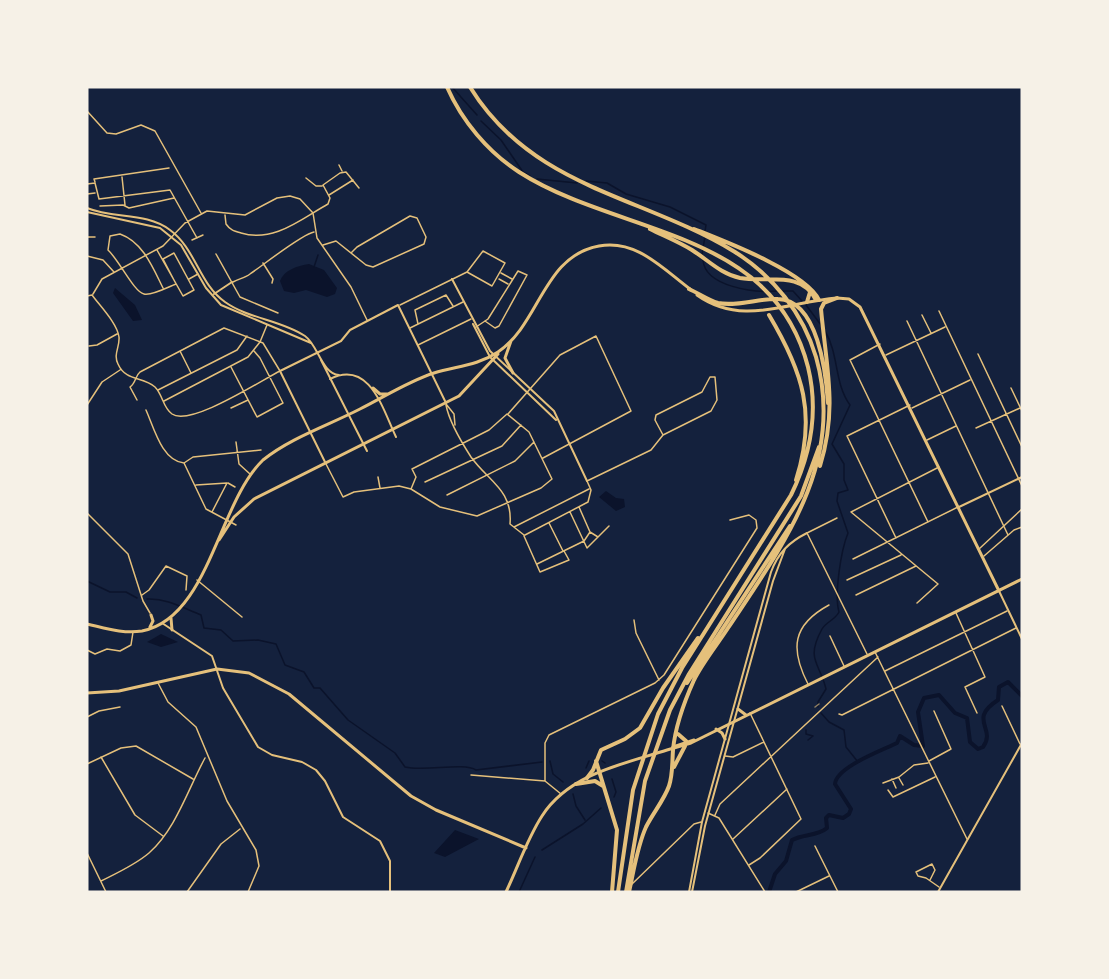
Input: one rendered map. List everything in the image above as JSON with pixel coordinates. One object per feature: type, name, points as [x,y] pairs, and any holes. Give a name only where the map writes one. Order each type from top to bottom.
[{"type":"highway","points":[[447,87],[471,128],[509,165],[529,178],[695,244],[732,262],[758,283],[775,302],[801,345],[810,376],[813,397],[810,446],[802,471],[791,495],[670,689],[645,747],[638,770],[620,875],[624,892]]},
{"type":"highway","points":[[470,87],[493,118],[542,162],[574,179],[711,238],[745,259],[773,283],[785,297],[806,330],[817,361],[824,402],[817,469],[799,513],[696,676],[671,749],[672,773]]},
{"type":"highway","points":[[648,212],[694,229],[802,280],[813,289],[818,300]]},
{"type":"highway","points":[[625,217],[692,250],[735,276],[796,281],[818,300]]},
{"type":"highway","points":[[689,289],[720,303],[780,299],[797,305],[809,319],[821,354],[829,413]]},
{"type":"highway","points":[[808,289],[811,296],[809,302]]},
{"type":"highway","points":[[677,695],[808,496],[820,468],[829,413],[829,361],[821,308],[826,302],[837,298]]},
{"type":"highway","points":[[770,309],[769,315],[802,395],[806,418],[805,449],[791,495]]},
{"type":"highway","points":[[634,857],[649,765],[677,695],[801,496],[813,470],[821,441]]},
{"type":"highway","points":[[587,778],[601,750],[630,736],[643,724],[686,653],[708,626]]},
{"type":"highway","points":[[624,892],[644,832],[668,788],[672,773],[686,743],[677,732]]},
{"type":"highway","points":[[596,758],[615,819],[617,840],[612,892]]},
{"type":"highway","points":[[576,784],[595,781],[604,789]]},
{"type":"main road","points":[[228,521],[257,497],[463,394],[512,338],[559,269],[575,255],[590,248],[619,245],[638,250],[689,289],[713,305],[727,311],[746,312],[837,298],[851,300],[860,307],[911,406],[999,591]]},
{"type":"main road","points":[[512,338],[505,358],[513,372]]},
{"type":"main road","points":[[87,624],[133,632],[162,624],[176,613],[186,600],[250,475],[270,455],[432,374],[473,366],[493,357]]},
{"type":"main road","points":[[373,388],[382,394],[392,393]]},
{"type":"main road","points":[[506,892],[543,814],[561,794],[576,784],[599,772],[694,740],[1022,579]]},
{"type":"main road","points":[[149,629],[153,622],[151,615]]},
{"type":"main road","points":[[172,616],[172,630]]},
{"type":"main road","points":[[87,693],[119,691],[217,669],[249,673],[279,687],[411,796],[456,819],[526,848]]},
{"type":"main road","points":[[738,709],[748,714]]},
{"type":"main road","points":[[716,729],[725,739]]},
{"type":"main road","points":[[511,842],[522,843],[531,837]]},
{"type":"street","points":[[87,111],[107,133],[116,134],[141,125],[155,131],[201,214]]},
{"type":"street","points":[[339,165],[359,188]]},
{"type":"street","points":[[169,168],[94,179],[96,193],[99,199],[172,191],[197,238]]},
{"type":"street","points":[[306,178],[316,186],[323,186],[343,172]]},
{"type":"street","points":[[122,175],[126,206]]},
{"type":"street","points":[[328,195],[353,179]]},
{"type":"street","points":[[87,184],[95,183]]},
{"type":"street","points":[[225,214],[226,224],[231,230],[255,237],[286,230],[330,202],[323,186]]},
{"type":"street","points":[[87,194],[96,193]]},
{"type":"street","points":[[87,296],[92,295],[100,281],[157,249],[188,221],[201,214],[210,210],[244,215],[277,198],[288,196],[300,199],[313,213],[316,224],[315,232],[351,287],[367,321]]},
{"type":"street","points":[[100,207],[126,206],[128,208],[175,198]]},
{"type":"street","points":[[87,210],[145,219],[174,235],[190,251],[212,297],[233,311],[312,343]]},
{"type":"street","points":[[323,246],[336,241],[351,253],[366,265],[373,267],[424,244],[426,237],[417,218],[410,216],[357,247],[351,253]]},
{"type":"street","points":[[212,297],[232,282],[251,274],[262,263],[308,234],[315,232]]},
{"type":"street","points":[[163,288],[146,255],[124,235],[116,234],[108,240],[108,250],[123,267],[133,285],[145,294],[163,288],[175,283]]},
{"type":"street","points":[[192,240],[203,235]]},
{"type":"street","points":[[87,237],[95,237]]},
{"type":"street","points":[[157,249],[175,283],[185,296],[194,290],[175,254],[163,260]]},
{"type":"street","points":[[92,295],[118,333],[115,354],[121,370],[135,380],[150,384],[158,391],[172,414],[188,417],[205,411],[269,376],[318,353],[341,340],[350,330],[467,272],[483,251],[505,263],[498,278],[490,287],[467,272]]},
{"type":"street","points":[[216,254],[240,297],[278,313]]},
{"type":"street","points":[[87,256],[103,260],[114,272]]},
{"type":"street","points":[[262,263],[273,279],[272,283]]},
{"type":"street","points":[[476,327],[486,321],[518,271],[527,274],[499,326],[495,328],[486,321]]},
{"type":"street","points":[[501,273],[512,280]]},
{"type":"street","points":[[189,279],[200,274]]},
{"type":"street","points":[[200,274],[215,293],[235,308],[295,331],[312,343],[330,372],[356,376],[373,388],[396,437]]},
{"type":"street","points":[[498,278],[509,285]]},
{"type":"street","points":[[452,279],[493,357],[513,372],[553,410],[590,487],[589,501],[525,535]]},
{"type":"street","points":[[418,324],[414,311],[430,302],[447,295],[453,306]]},
{"type":"street","points":[[409,328],[463,302]]},
{"type":"street","points":[[398,305],[446,404],[454,414],[455,426],[463,442],[473,460],[502,488],[508,503],[510,524],[525,535]]},
{"type":"street","points":[[939,311],[1022,486]]},
{"type":"street","points":[[922,315],[932,334]]},
{"type":"street","points":[[418,345],[472,320]]},
{"type":"street","points":[[472,320],[481,344],[559,423]]},
{"type":"street","points":[[907,321],[1008,535]]},
{"type":"street","points":[[163,401],[231,367],[254,351],[267,324]]},
{"type":"street","points":[[886,355],[946,327]]},
{"type":"street","points":[[130,387],[140,372],[224,328],[247,336],[268,349],[343,497],[354,492],[399,486],[411,489],[440,507],[473,516],[480,515],[550,483],[551,474],[535,442],[522,425],[508,414]]},
{"type":"street","points":[[89,346],[95,346],[118,333]]},
{"type":"street","points":[[158,391],[240,348],[247,336]]},
{"type":"street","points":[[411,489],[416,477],[412,469],[491,429],[504,415],[508,414],[560,355],[596,336],[632,409],[543,458]]},
{"type":"street","points":[[880,344],[850,360],[928,522]]},
{"type":"street","points":[[180,351],[192,373]]},
{"type":"street","points":[[231,367],[257,417],[283,403],[254,351]]},
{"type":"street","points":[[318,353],[367,451]]},
{"type":"street","points":[[978,354],[1022,447]]},
{"type":"street","points":[[87,405],[88,399],[102,382],[121,370]]},
{"type":"street","points":[[332,378],[339,375]]},
{"type":"street","points":[[587,481],[651,450],[663,435],[711,411],[717,400],[717,380],[713,376],[708,380],[702,392],[656,415],[655,420],[663,435]]},
{"type":"street","points":[[894,547],[895,538],[847,436],[971,379]]},
{"type":"street","points":[[128,384],[137,400]]},
{"type":"street","points":[[976,428],[1021,410],[1011,388]]},
{"type":"street","points":[[231,408],[248,400]]},
{"type":"street","points":[[146,410],[168,456],[176,462],[184,463],[190,458],[261,450]]},
{"type":"street","points":[[425,482],[504,444],[522,425]]},
{"type":"street","points":[[927,440],[957,426]]},
{"type":"street","points":[[236,442],[239,464],[250,475]]},
{"type":"street","points":[[447,495],[515,460],[535,442]]},
{"type":"street","points":[[184,463],[205,507],[236,525]]},
{"type":"street","points":[[916,603],[938,584],[851,512],[940,467]]},
{"type":"street","points":[[378,477],[380,489]]},
{"type":"street","points":[[853,559],[1020,478]]},
{"type":"street","points":[[194,486],[227,483],[235,487]]},
{"type":"street","points":[[212,513],[227,483]]},
{"type":"street","points":[[513,528],[590,487]]},
{"type":"street","points":[[579,507],[590,532],[598,537]]},
{"type":"street","points":[[979,549],[1022,509]]},
{"type":"street","points":[[570,511],[587,548],[609,526]]},
{"type":"street","points":[[87,513],[128,554],[141,596],[151,615],[210,653],[223,688],[258,747],[272,755],[302,762],[316,770],[325,781],[340,814],[380,841],[390,861],[390,892]]},
{"type":"street","points":[[545,781],[546,739],[551,734],[659,680],[756,530],[754,519],[747,515],[730,520]]},
{"type":"street","points":[[690,892],[729,723],[776,561],[786,546],[837,518]]},
{"type":"street","points":[[525,535],[524,541],[542,573],[569,560],[548,522]]},
{"type":"street","points":[[983,557],[1008,535],[1022,527]]},
{"type":"street","points":[[536,565],[584,541],[590,532]]},
{"type":"street","points":[[807,533],[867,655]]},
{"type":"street","points":[[690,892],[702,822],[738,709],[773,581],[786,546]]},
{"type":"street","points":[[847,580],[902,554]]},
{"type":"street","points":[[141,596],[149,590],[165,566],[187,576],[186,590]]},
{"type":"street","points":[[856,595],[917,566]]},
{"type":"street","points":[[197,580],[242,617]]},
{"type":"street","points":[[769,580],[773,581]]},
{"type":"street","points":[[999,591],[1022,639]]},
{"type":"street","points":[[808,684],[796,659],[796,646],[807,620],[829,605]]},
{"type":"street","points":[[885,671],[1008,611]]},
{"type":"street","points":[[956,612],[985,677],[965,687],[977,713]]},
{"type":"street","points":[[634,620],[636,633],[659,680]]},
{"type":"street","points":[[839,714],[842,715],[1017,628]]},
{"type":"street","points":[[87,650],[95,654],[107,649],[125,650],[132,643],[133,632]]},
{"type":"street","points":[[830,636],[844,667]]},
{"type":"street","points":[[750,649],[754,650]]},
{"type":"street","points":[[875,651],[967,840]]},
{"type":"street","points":[[715,815],[720,804],[878,657]]},
{"type":"street","points":[[158,682],[168,702],[193,723],[206,756],[241,828],[254,846],[259,861],[258,871],[248,892]]},
{"type":"street","points":[[938,892],[1022,743],[1002,706]]},
{"type":"street","points":[[87,717],[99,711],[120,707]]},
{"type":"street","points":[[883,783],[899,777],[914,765],[929,762],[951,750],[934,711]]},
{"type":"street","points":[[748,714],[765,742],[801,820],[760,858],[748,865]]},
{"type":"street","points":[[724,756],[734,757],[765,742]]},
{"type":"street","points":[[87,764],[121,747],[136,746],[194,779]]},
{"type":"street","points":[[101,881],[145,856],[164,837],[206,756]]},
{"type":"street","points":[[101,758],[135,815],[164,837]]},
{"type":"street","points":[[471,775],[545,781],[561,794]]},
{"type":"street","points":[[888,790],[893,797],[935,776]]},
{"type":"street","points":[[899,777],[903,785]]},
{"type":"street","points":[[892,779],[896,788]]},
{"type":"street","points":[[732,840],[787,789]]},
{"type":"street","points":[[707,812],[715,815],[765,892]]},
{"type":"street","points":[[624,892],[694,824],[702,822]]},
{"type":"street","points":[[187,892],[221,844],[241,828]]},
{"type":"street","points":[[815,846],[838,892]]},
{"type":"street","points":[[87,853],[106,892]]},
{"type":"street","points":[[930,880],[935,870],[932,864],[917,870],[918,876],[930,880],[940,888]]},
{"type":"street","points":[[796,892],[830,875]]},
{"type":"water","points":[[309,264],[324,270],[337,288],[335,294],[327,297],[306,290],[294,293],[284,291],[280,281],[282,277],[296,267]]},
{"type":"water","points":[[115,288],[135,305],[142,320],[133,321],[113,293]]},
{"type":"water","points":[[606,491],[616,498],[624,499],[625,507],[616,511],[599,497]]},
{"type":"water","points":[[161,634],[178,642],[161,647],[147,642]]},
{"type":"water","points":[[455,830],[479,839],[445,857],[434,853]]},
{"type":"waterway","points":[[452,87],[477,115]]},
{"type":"waterway","points":[[481,121],[501,140],[523,172],[530,176]]},
{"type":"waterway","points":[[537,179],[577,183]]},
{"type":"waterway","points":[[586,181],[607,183],[626,194],[670,207],[706,225],[705,231]]},
{"type":"waterway","points":[[702,255],[705,236]]},
{"type":"waterway","points":[[314,267],[318,255]]},
{"type":"waterway","points":[[703,260],[712,277],[721,282],[756,291],[777,291]]},
{"type":"waterway","points":[[782,291],[793,291],[802,301]]},
{"type":"waterway","points":[[806,305],[821,325]]},
{"type":"waterway","points":[[818,707],[818,702],[826,689],[815,661],[815,648],[822,629],[839,612],[837,595],[839,572],[848,533],[837,501],[838,493],[848,490],[844,480],[844,464],[832,444],[850,405],[841,387],[833,349],[825,331]]},
{"type":"waterway","points":[[87,581],[110,592],[126,592],[137,598]]},
{"type":"waterway","points":[[147,599],[168,602],[201,615],[204,628],[221,630],[233,641],[258,640],[276,644],[285,665],[304,672],[314,688],[320,688],[348,720],[395,753],[405,767],[462,767],[476,770],[542,762]]},
{"type":"waterway","points":[[769,892],[775,874],[786,861],[792,840],[823,831],[827,828],[826,818],[829,815],[843,818],[849,814],[851,809],[835,784],[843,771],[897,743],[900,736],[914,745],[923,746],[918,712],[924,698],[939,695],[955,713],[967,718],[970,742],[978,749],[983,747],[986,740],[987,734],[983,719],[985,713],[998,700],[999,687],[1008,682],[1022,696]]},
{"type":"waterway","points":[[821,713],[829,722],[844,730],[846,747],[858,762]]},
{"type":"waterway","points":[[806,730],[806,734],[813,736],[808,740]]},
{"type":"waterway","points":[[550,761],[553,774],[563,782]]},
{"type":"waterway","points":[[586,768],[589,761]]},
{"type":"waterway","points":[[612,779],[616,792],[614,797]]},
{"type":"waterway","points":[[573,794],[576,806],[585,820]]},
{"type":"waterway","points":[[542,850],[583,824],[601,808]]},
{"type":"waterway","points":[[519,892],[535,857]]},
{"type":"railway","points":[[815,707],[819,704]]}]
